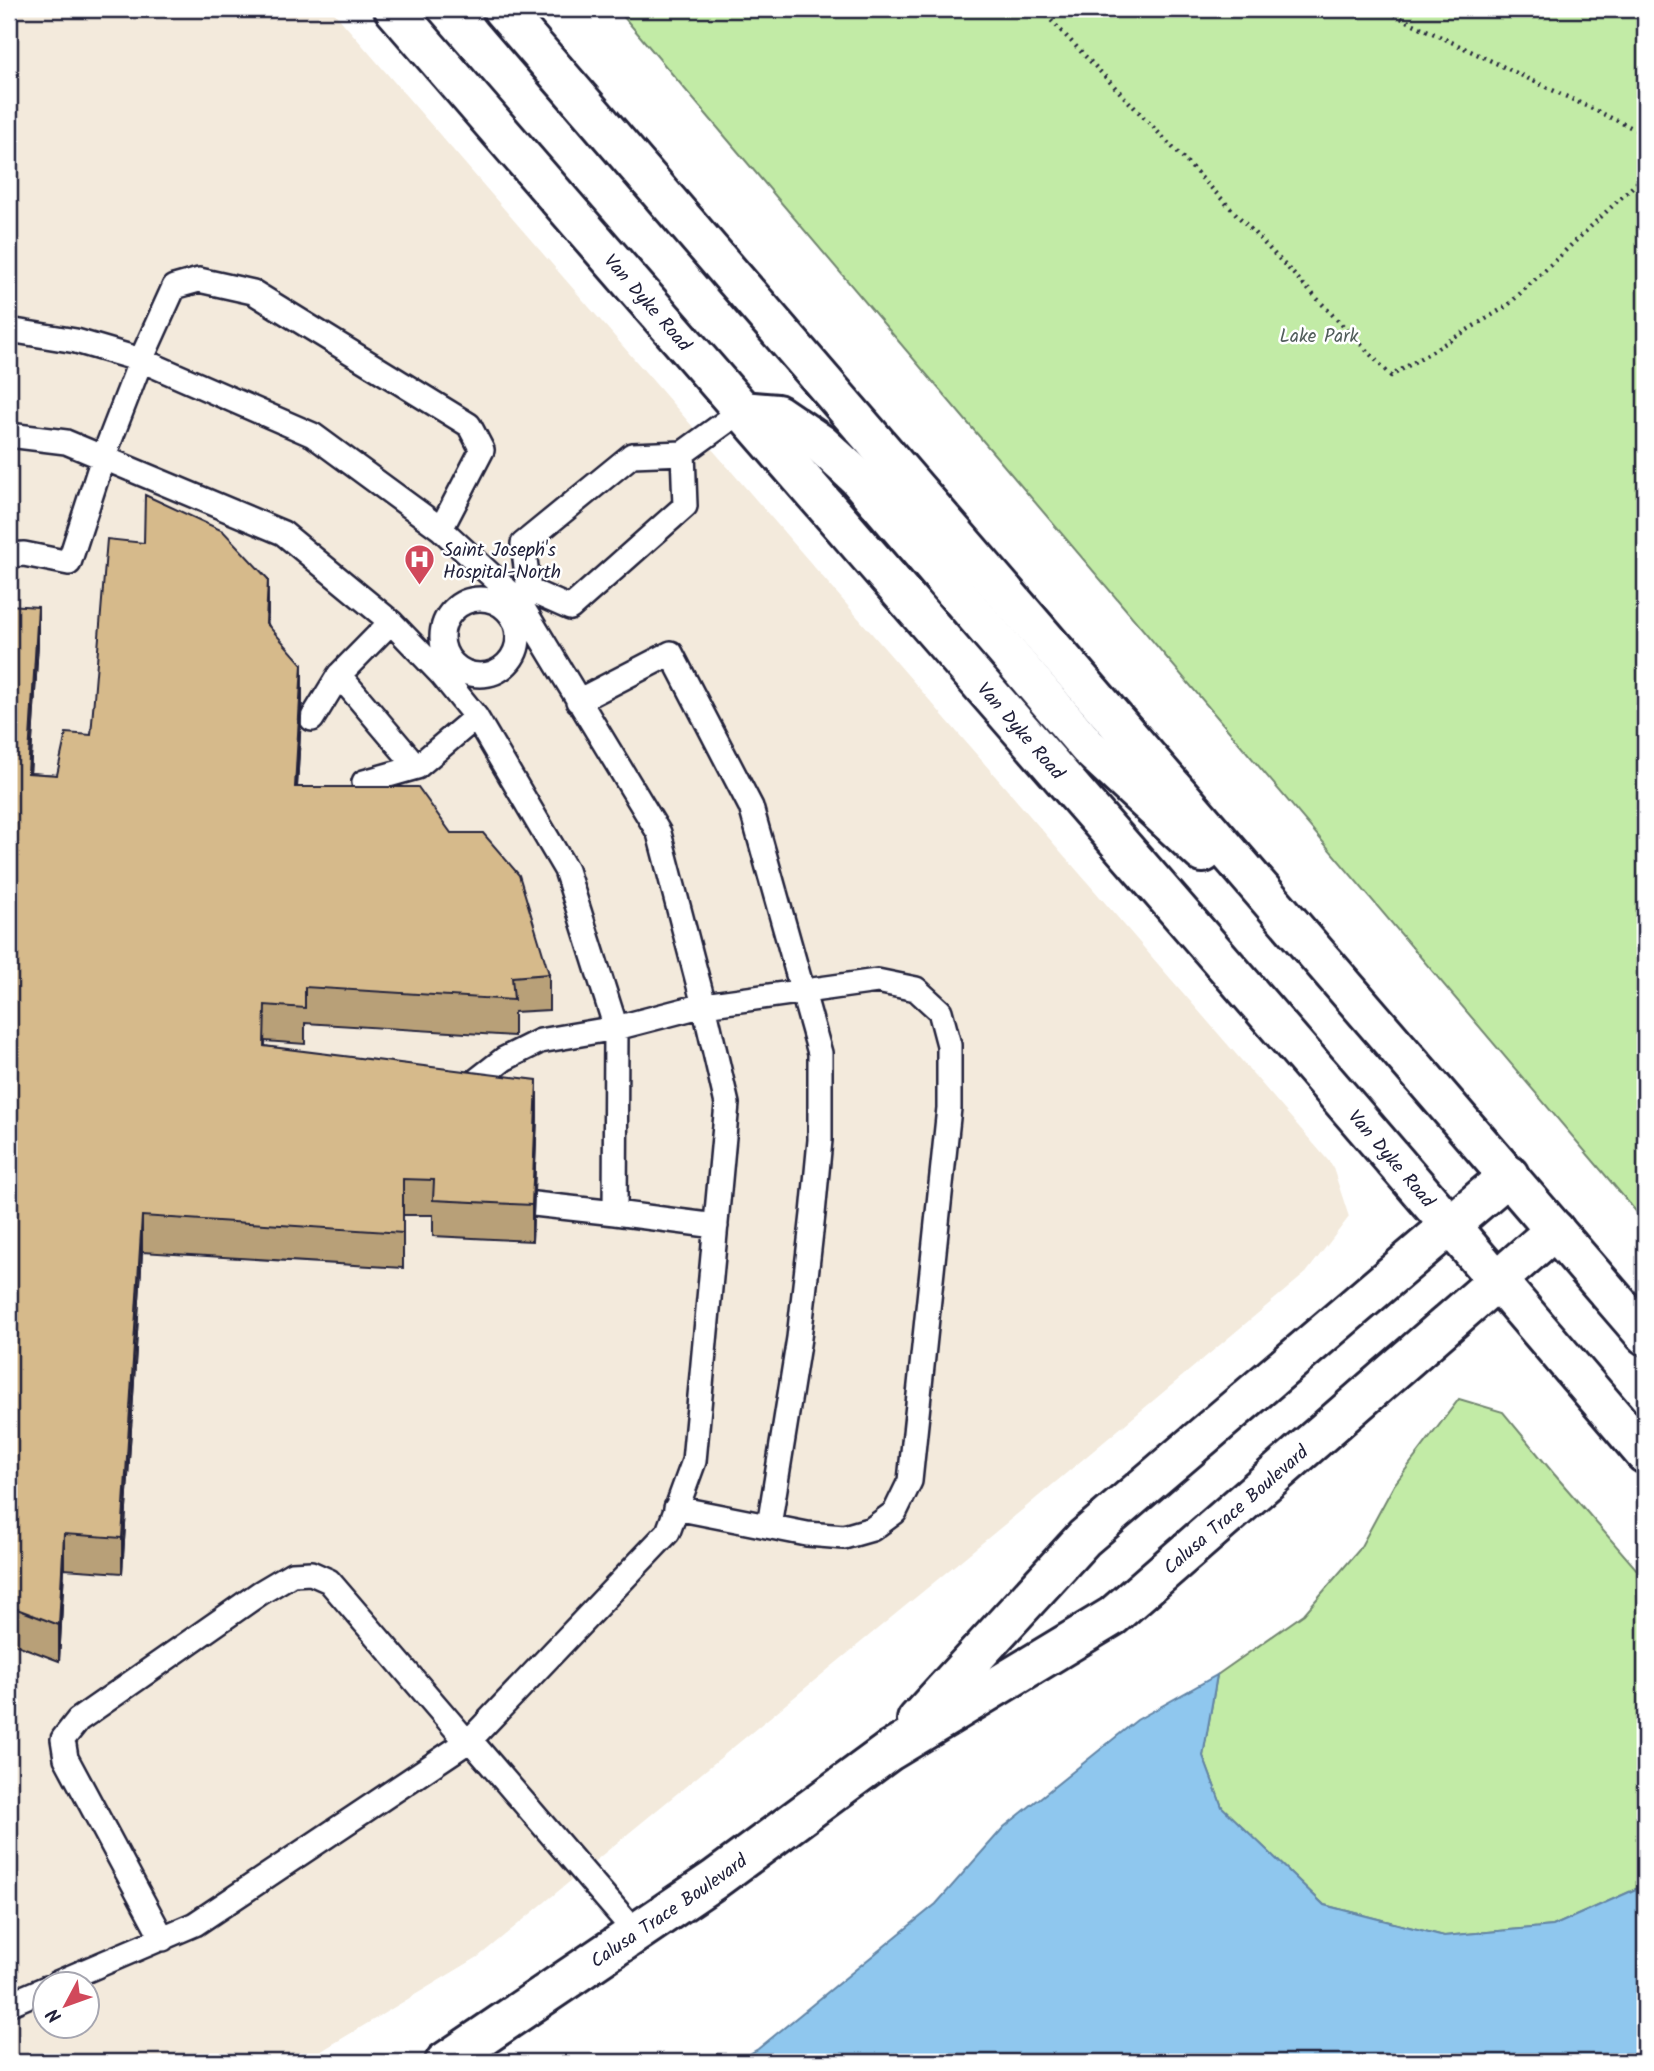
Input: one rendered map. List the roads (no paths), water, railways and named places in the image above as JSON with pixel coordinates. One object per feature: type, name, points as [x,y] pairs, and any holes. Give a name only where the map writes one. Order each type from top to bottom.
[{"type":"main road","name":"Van Dyke Road","points":[[394,9],[1452,1225],[1645,1454]]},
{"type":"main road","points":[[502,9],[1645,1335]]},
{"type":"main road","points":[[741,411],[777,414],[821,444],[857,477],[1088,747],[1334,972]]},
{"type":"main road","name":"Calusa Trace Boulevard","points":[[888,1752],[1084,1538],[1509,1175]]},
{"type":"main road","name":"Calusa Trace Boulevard","points":[[445,2062],[714,1880],[888,1752],[1113,1616],[1555,1230]]},
{"type":"lane","points":[[9,555],[24,554],[69,563],[103,458],[141,360],[174,288],[199,280],[253,292],[469,425],[482,450],[441,529]]},
{"type":"lane","points":[[9,330],[76,341],[141,360],[313,435],[441,529],[518,600],[659,833],[727,1104],[694,1461],[668,1532],[468,1741],[195,1924],[90,1969]]},
{"type":"lane","points":[[446,668],[478,675],[489,674],[510,662],[519,638],[518,600],[523,544],[632,455],[683,453],[741,411]]},
{"type":"lane","points":[[9,435],[66,442],[283,533],[446,668],[566,870],[616,1028],[615,1213]]},
{"type":"lane","points":[[446,668],[447,657],[441,634],[451,611],[462,602],[474,598],[518,600],[570,608],[685,506],[683,453]]},
{"type":"lane","points":[[312,719],[339,675],[391,622]]},
{"type":"lane","points":[[578,701],[671,653],[751,807],[820,1053],[820,1140],[799,1338],[769,1526]]},
{"type":"lane","points":[[339,675],[417,766]]},
{"type":"lane","points":[[364,782],[417,766],[476,717]]},
{"type":"lane","points":[[467,1107],[472,1084],[503,1059],[540,1041],[616,1028],[704,1005],[877,981],[916,989],[940,1011],[949,1045],[949,1108],[910,1481],[895,1512],[872,1529],[844,1537],[807,1534],[677,1508]]},
{"type":"lane","points":[[534,1204],[716,1226]]},
{"type":"lane","points":[[163,1938],[66,1758],[63,1739],[78,1720],[260,1593],[292,1574],[311,1573],[329,1581],[636,1933]]},
{"type":"lane","points":[[9,2004],[32,1994]]},
{"type":"water","points":[[1217,1675],[1203,1756],[1222,1807],[1324,1905],[1444,1936],[1553,1926],[1645,1885],[1645,2062],[736,2062],[758,2049],[936,1904],[1004,1827],[1137,1720]]},
{"type":"place","name":"Saint Joseph's Hospital-North","points":[[420,587]]},
{"type":"park label","name":"Lake Park","points":[[1319,335]]}]
